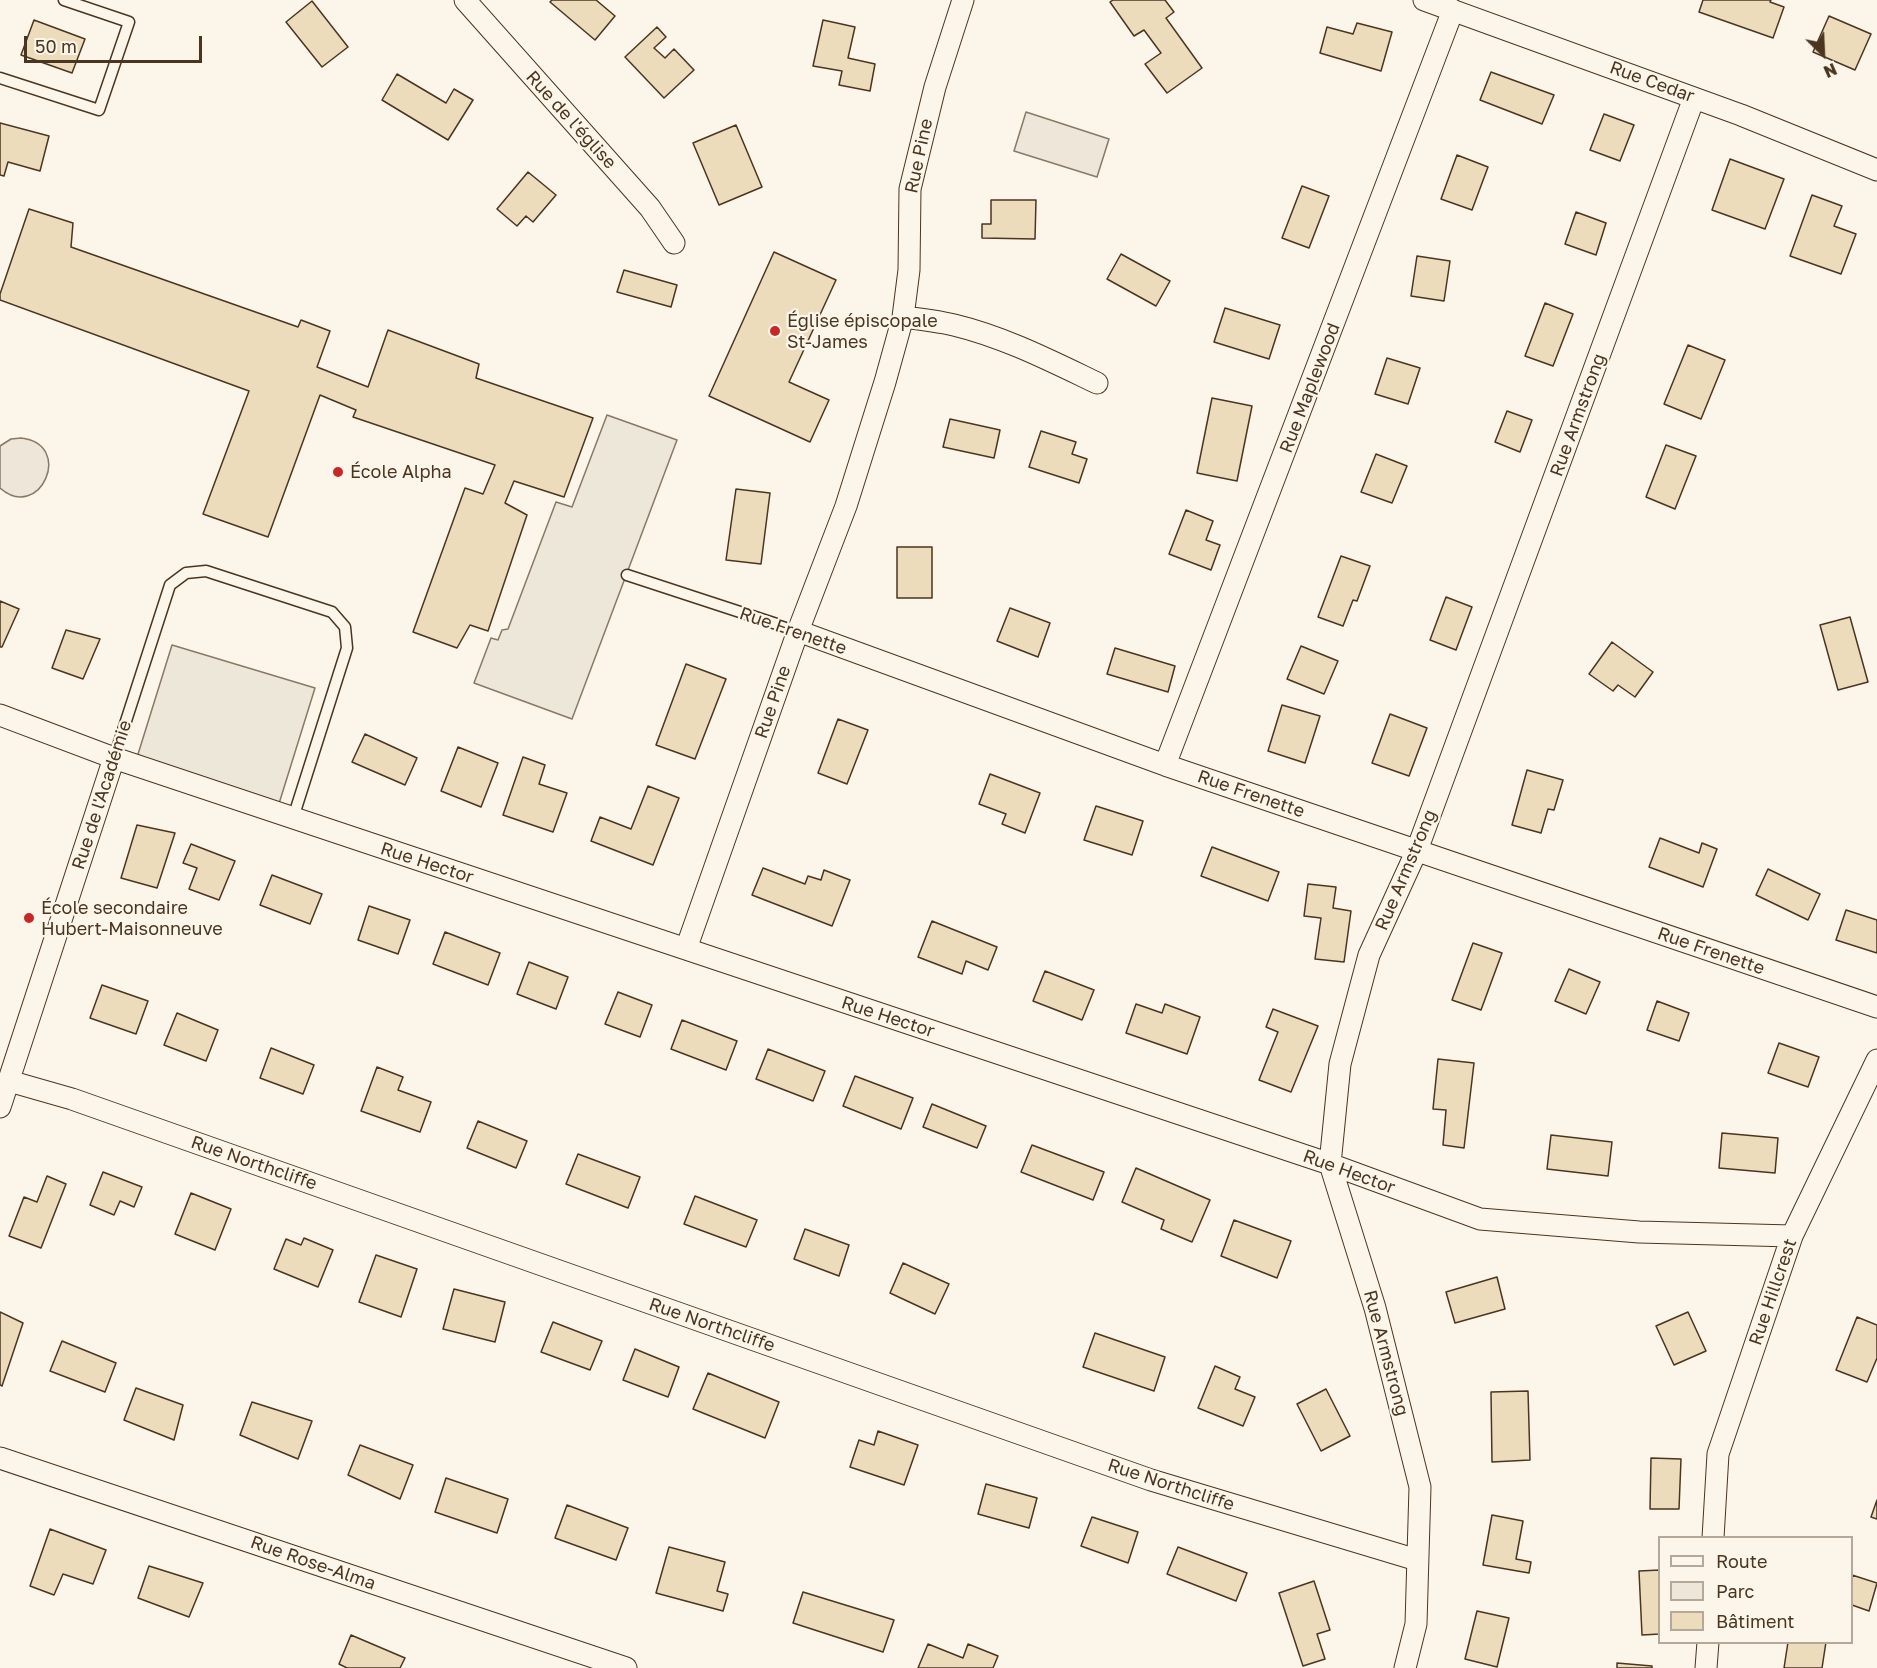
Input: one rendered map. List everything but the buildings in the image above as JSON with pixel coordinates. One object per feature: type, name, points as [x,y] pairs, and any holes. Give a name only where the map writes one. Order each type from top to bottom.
[{"type":"street","name":"Rue de l'église","points":[[465,0],[650,208],[674,243]]},
{"type":"street","name":"Rue Pine","points":[[686,950],[798,632],[846,506],[885,382],[903,317],[909,270],[909,189],[934,87],[963,0]]},
{"type":"street","name":"Rue Cedar","points":[[1424,0],[1694,98],[1877,170]]},
{"type":"street","name":"Rue Maplewood","points":[[1165,765],[1453,10]]},
{"type":"street","name":"Rue Armstrong","points":[[1405,1668],[1416,1624],[1420,1487],[1375,1308],[1330,1164],[1340,1064],[1369,955],[1417,850],[1694,98]]},
{"type":"street","points":[[903,317],[952,324],[985,334],[1050,360],[1097,383]]},
{"type":"street","name":"Rue Frenette","points":[[798,632],[1165,765],[1877,1007]]},
{"type":"street","name":"Rue Hector","points":[[0,715],[114,758],[1330,1164],[1480,1220],[1639,1232],[1792,1236]]},
{"type":"street","name":"Rue de l'Académie","points":[[0,1107],[114,758]]},
{"type":"street","name":"Rue Hillcrest","points":[[1713,1536],[1718,1454],[1792,1236],[1877,1060]]},
{"type":"street","name":"Rue Northcliffe","points":[[9,1081],[72,1099],[1151,1480],[1418,1560]]},
{"type":"street","name":"Rue Rose-Alma","points":[[0,1458],[626,1668]]},
{"type":"street","points":[[1706,1668],[1708,1644]]},
{"type":"lane","points":[[0,78],[99,110],[129,22],[64,0]]},
{"type":"lane","name":"Rue de l'Académie","points":[[114,758],[171,585],[186,573],[206,572],[332,612],[345,627],[347,648],[293,818]]},
{"type":"lane","name":"Rue Frenette","points":[[627,575],[798,632]]},
{"type":"green space","points":[[1026,112],[1109,139],[1097,177],[1014,151]]},
{"type":"green space","points":[[21,438],[37,443],[46,453],[49,466],[46,478],[38,489],[28,496],[15,496],[0,488],[0,446],[11,439]]},
{"type":"shaded area","points":[[607,415],[677,440],[572,719],[474,683],[491,638],[498,640],[502,630],[508,629],[556,502],[572,507]]},
{"type":"shaded area","points":[[172,645],[315,688],[277,810],[134,767]]},
{"type":"place","name":"Église épiscopale St-James","points":[[775,331]]},
{"type":"place","name":"École Alpha","points":[[338,472]]},
{"type":"place","name":"École secondaire Hubert-Maisonneuve","points":[[29,918]]}]
